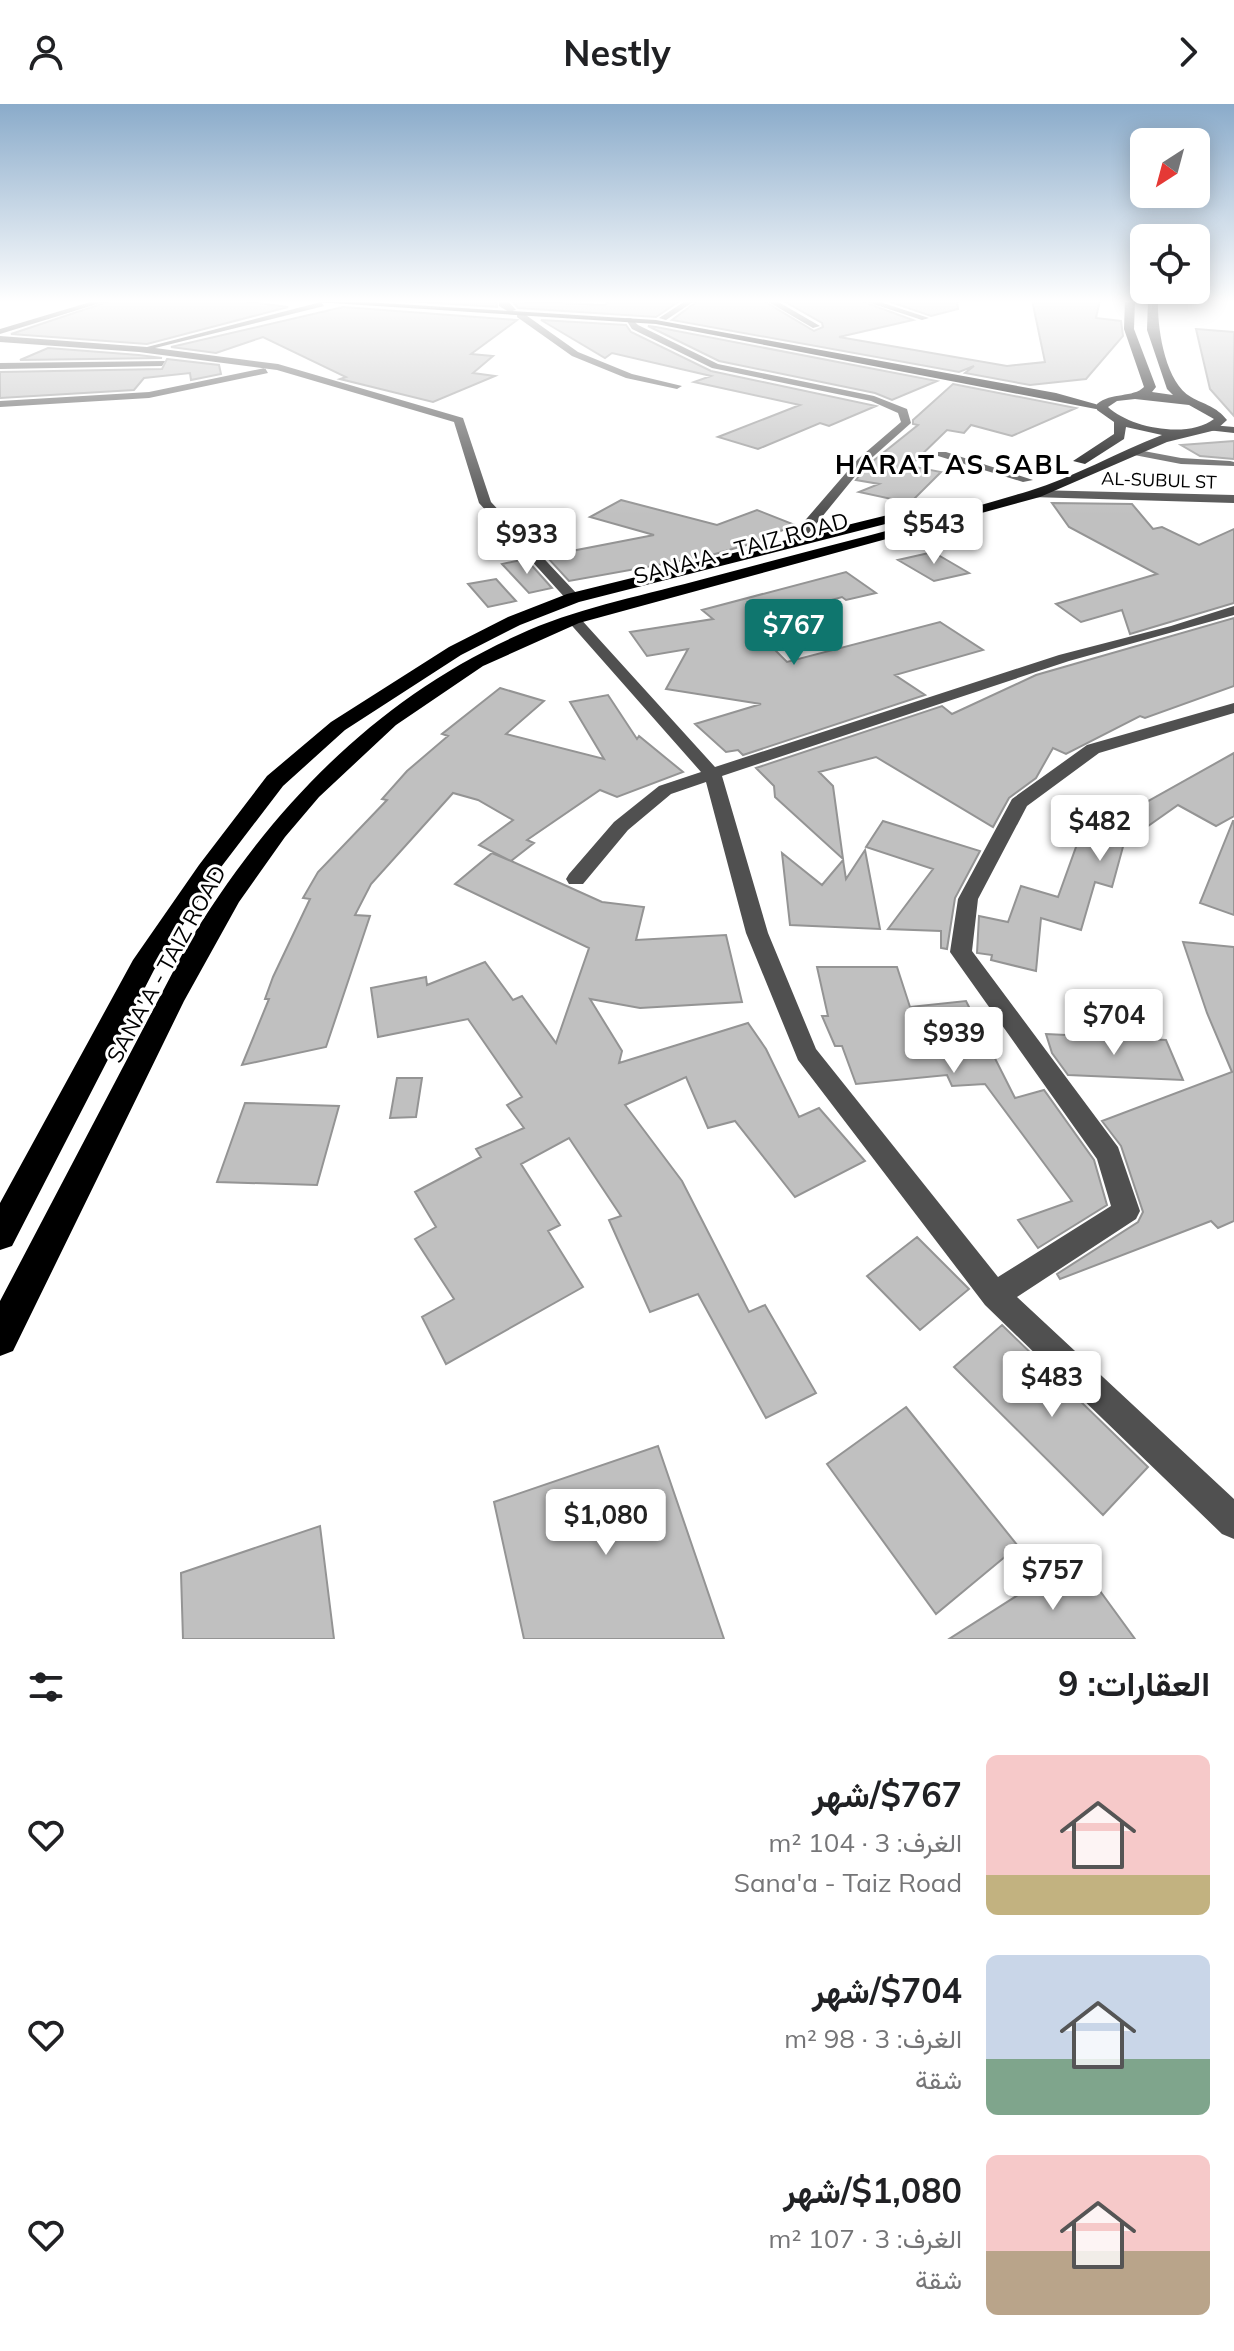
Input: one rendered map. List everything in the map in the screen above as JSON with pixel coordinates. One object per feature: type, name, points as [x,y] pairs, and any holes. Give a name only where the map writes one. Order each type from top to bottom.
[{"type":"highway","points":[[1143,395],[1150,387],[1144,372]]},
{"type":"highway","points":[[1167,372],[1173,389],[1188,401],[1218,415],[1221,420],[1218,425],[1181,432],[1120,422],[1101,407],[1106,401],[1143,395],[1188,401]]},
{"type":"highway","name":"SANA'A - TAIZ ROAD","points":[[0,1235],[142,967],[207,870],[275,781],[338,726],[455,651],[514,621],[573,609],[1031,487],[1105,447],[1120,436],[1120,422]]},
{"type":"highway","name":"SANA'A - TAIZ ROAD","points":[[0,1339],[187,972],[244,875],[310,793],[367,737],[421,697],[573,609],[794,542],[1031,487],[1071,483],[1181,432]]},
{"type":"main road","points":[[923,372],[1101,407]]},
{"type":"main road","points":[[953,372],[1058,391],[1121,397]]},
{"type":"main road","points":[[1218,415],[1234,419]]},
{"type":"main road","points":[[1211,428],[1234,430]]},
{"type":"street","points":[[0,404],[149,395],[257,372]]},
{"type":"street","points":[[294,372],[459,420],[485,503],[713,775],[757,933],[806,1053],[995,1295],[1234,1522]]},
{"type":"street","points":[[618,372],[677,386]]},
{"type":"street","points":[[742,372],[874,399],[903,411],[906,423],[862,461],[794,542]]},
{"type":"street","points":[[1133,452],[1181,461],[1230,464]]},
{"type":"street","name":"AL-SUBUL ST","points":[[942,454],[1031,487],[1234,499]]},
{"type":"street","points":[[576,879],[621,826],[665,790],[900,710],[1234,610]]},
{"type":"street","points":[[995,1295],[1126,1211],[1109,1155],[961,952],[968,899],[1019,803],[1093,749],[1234,708]]},
{"type":"building","points":[[0,372],[220,372],[221,374],[191,380],[190,373],[144,378],[134,390],[0,398]]},
{"type":"building","points":[[335,372],[475,372],[495,376],[433,402],[340,379],[346,377]]},
{"type":"building","points":[[692,372],[714,372],[876,406],[829,426],[820,423],[758,449],[718,437],[800,405],[694,382],[711,376]]},
{"type":"building","points":[[771,372],[888,372],[937,381],[892,400],[875,393]]},
{"type":"building","points":[[1092,372],[1086,379],[1030,385],[965,373]]},
{"type":"building","points":[[1206,372],[1234,372],[1234,416],[1210,389]]},
{"type":"building","points":[[953,384],[1076,408],[1012,436],[971,425],[964,433],[947,430],[910,466],[941,472],[910,503],[859,492],[879,484],[856,480],[868,465],[918,425],[913,424],[913,420]]},
{"type":"building","points":[[1234,441],[1234,459],[1200,456],[1181,445]]},
{"type":"building","points":[[621,500],[717,525],[757,510],[795,525],[761,539],[764,540],[708,556],[569,581],[546,556],[654,535],[590,517]]},
{"type":"building","points":[[1052,503],[1132,504],[1153,529],[1162,527],[1199,545],[1234,529],[1234,603],[1130,634],[1122,610],[1081,622],[1056,604],[1157,574],[1069,527]]},
{"type":"building","points":[[933,552],[969,573],[934,581],[898,560]]},
{"type":"building","points":[[526,559],[552,588],[529,593],[502,564]]},
{"type":"building","points":[[846,572],[876,593],[846,600],[842,597],[748,623],[787,662],[940,622],[983,650],[895,675],[925,695],[743,755],[738,750],[726,752],[695,724],[761,704],[666,689],[688,649],[647,656],[630,632],[713,619],[702,610]]},
{"type":"building","points":[[496,579],[516,601],[488,607],[468,584]]},
{"type":"building","points":[[1234,618],[1234,686],[1145,718],[1140,716],[1066,754],[1053,748],[1036,778],[1009,798],[993,827],[876,757],[819,772],[833,786],[843,859],[775,797],[774,786],[756,768],[942,706],[952,714],[1036,675]]},
{"type":"building","points":[[500,688],[544,701],[506,734],[604,759],[570,702],[608,695],[637,739],[639,736],[683,772],[617,797],[600,790],[527,840],[534,843],[511,861],[479,845],[513,820],[478,800],[453,793],[371,884],[355,915],[370,916],[326,1047],[242,1065],[269,999],[265,999],[273,977],[310,899],[303,898],[318,872],[387,800],[382,799],[407,771],[448,736],[442,734]]},
{"type":"building","points":[[1234,753],[1234,816],[1216,826],[1178,805],[1124,843],[1112,887],[1095,882],[1081,930],[1041,918],[1036,971],[991,960],[992,955],[977,953],[979,916],[1008,922],[1021,886],[1058,897],[1081,833],[1060,826],[1092,806],[1116,819]]},
{"type":"building","points":[[883,821],[980,851],[955,898],[947,949],[941,948],[941,931],[888,929],[933,869],[866,847]]},
{"type":"building","points":[[1234,821],[1234,915],[1200,903]]},
{"type":"building","points":[[865,850],[880,929],[790,925],[782,853],[822,885],[843,860],[846,879]]},
{"type":"building","points":[[492,853],[602,902],[644,907],[636,940],[726,935],[742,1002],[640,1008],[590,999],[622,1051],[619,1063],[748,1023],[766,1049],[799,1117],[819,1108],[865,1161],[795,1197],[735,1121],[708,1128],[686,1077],[625,1105],[682,1181],[749,1312],[765,1305],[816,1393],[766,1418],[698,1294],[650,1312],[609,1220],[621,1216],[569,1138],[521,1164],[560,1225],[548,1231],[583,1287],[446,1364],[422,1317],[454,1299],[415,1239],[436,1227],[415,1192],[481,1157],[476,1149],[524,1128],[507,1105],[522,1097],[468,1019],[378,1037],[371,988],[426,977],[427,985],[485,962],[513,1000],[522,996],[556,1043],[589,948],[455,884]]},
{"type":"building","points":[[1183,942],[1234,947],[1234,1221],[1218,1228],[1211,1221],[1060,1279],[1057,1274],[1138,1222],[1143,1212],[1121,1146],[1102,1121],[1232,1072],[1207,1013]]},
{"type":"building","points":[[817,967],[897,967],[910,1007],[966,1001],[1015,1098],[1044,1090],[1094,1160],[1107,1205],[1038,1248],[1018,1220],[1072,1201],[985,1084],[952,1086],[947,1075],[856,1084],[842,1046],[835,1046],[822,1016],[828,1016]]},
{"type":"building","points":[[1046,1034],[1166,1040],[1183,1080],[1068,1075],[1052,1053]]},
{"type":"building","points":[[397,1078],[422,1078],[416,1117],[390,1118]]},
{"type":"building","points":[[245,1103],[339,1106],[317,1185],[217,1182]]},
{"type":"building","points":[[917,1237],[969,1289],[920,1330],[867,1276]]},
{"type":"building","points":[[1002,1325],[1148,1467],[1103,1515],[954,1367]]},
{"type":"building","points":[[906,1407],[1018,1546],[936,1614],[827,1464]]},
{"type":"building","points":[[658,1446],[724,1639],[524,1639],[494,1502]]},
{"type":"building","points":[[320,1526],[334,1639],[183,1639],[181,1573]]},
{"type":"building","points":[[1076,1558],[1135,1639],[949,1639]]},
{"type":"district","name":"HARAT AS SABL","points":[[953,464]]}]
